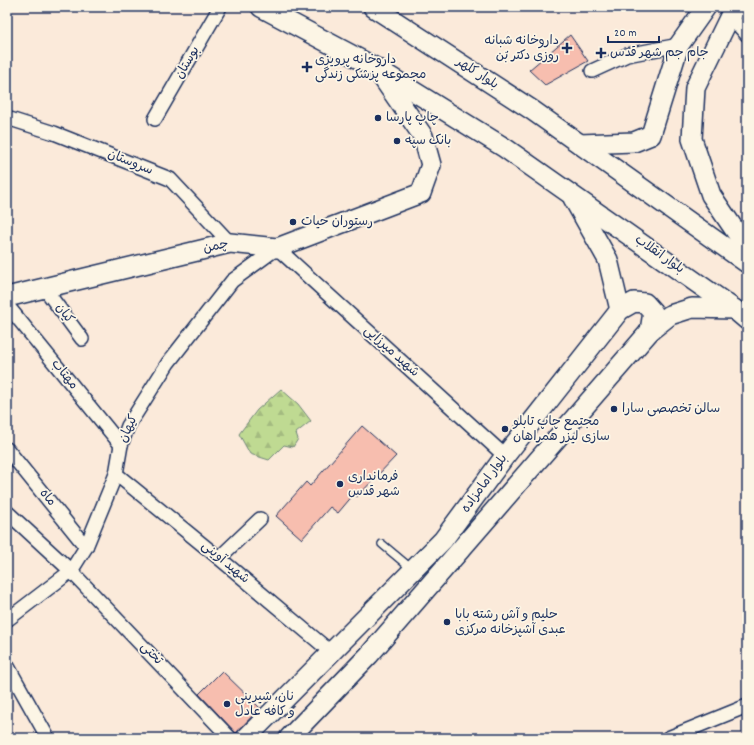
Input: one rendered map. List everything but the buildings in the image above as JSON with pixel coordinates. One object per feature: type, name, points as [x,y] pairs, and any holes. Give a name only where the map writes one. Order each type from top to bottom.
[{"type":"main road","points":[[261,7],[376,68]]},
{"type":"main road","name":"بلوار کلهر","points":[[373,7],[532,110],[580,144]]},
{"type":"main road","points":[[580,144],[634,142],[651,135],[679,45],[706,7]]},
{"type":"main road","points":[[734,11],[695,88],[692,139],[710,195],[747,248]]},
{"type":"main road","name":"بلوار انقلاب","points":[[376,68],[506,148],[740,314]]},
{"type":"main road","name":"چمن","points":[[7,297],[230,243],[277,248],[420,193],[431,165],[423,136],[376,68]]},
{"type":"main road","points":[[580,144],[747,263]]},
{"type":"main road","points":[[569,192],[608,260],[620,310],[634,302],[645,302],[653,312],[650,332]]},
{"type":"main road","name":"بلوار امامزاده","points":[[289,738],[369,655],[650,332],[670,315],[692,308],[740,314]]},
{"type":"main road","name":"بلوار امامزاده","points":[[246,738],[444,540],[505,456],[620,310]]},
{"type":"street","name":"بوستان","points":[[155,119],[220,7]]},
{"type":"street","points":[[734,11],[747,35]]},
{"type":"street","points":[[592,71],[627,55],[679,45]]},
{"type":"street","name":"سروستان","points":[[7,118],[54,133],[170,179],[230,243]]},
{"type":"street","name":"کیهان","points":[[7,620],[71,571],[86,547],[116,474],[121,445],[128,426],[168,363],[232,281],[277,248]]},
{"type":"street","name":"شهید میرزایی","points":[[277,248],[505,456]]},
{"type":"street","name":"کیان","points":[[45,289],[82,340]]},
{"type":"street","name":"مهتاب","points":[[7,305],[121,445]]},
{"type":"street","name":"ماه","points":[[7,449],[86,547]]},
{"type":"street","name":"شهید آوینی","points":[[116,474],[332,653]]},
{"type":"street","name":"تختی","points":[[7,512],[71,571],[230,738]]},
{"type":"street","points":[[219,558],[260,519]]},
{"type":"street","points":[[7,665],[48,738]]},
{"type":"street","points":[[668,738],[747,706]]},
{"type":"lane","points":[[382,544],[414,570]]},
{"type":"green space","points":[[281,389],[298,404],[311,421],[296,433],[298,439],[293,447],[284,445],[269,460],[250,454],[239,434],[257,410]]},
{"type":"place","name":"داروخانه شبانه روزی دکتر بُن","points":[[567,48]]},
{"type":"place","name":"جام جم شهر قدس","points":[[601,53]]},
{"type":"place","name":"داروخانه پرویزی مجموعه پزشکی زندگی","points":[[307,67]]},
{"type":"place","name":"چاپ پارسا","points":[[378,118]]},
{"type":"place","name":"بانک سپه","points":[[397,141]]},
{"type":"place","name":"رستوران حیات","points":[[293,222]]},
{"type":"place","name":"سالن تخصصی سارا","points":[[614,409]]},
{"type":"place","name":"مجتمع چاپ تابلو سازی لیزر همراهان","points":[[505,429]]},
{"type":"place","name":"فرمانداری شهر قدس","points":[[340,484]]},
{"type":"place","name":"حلیم و آش رشته بابا عبدی آشپزخانه مرکزی","points":[[447,622]]},
{"type":"place","name":"نان، شیرینی و کافه عادل","points":[[227,704]]}]
